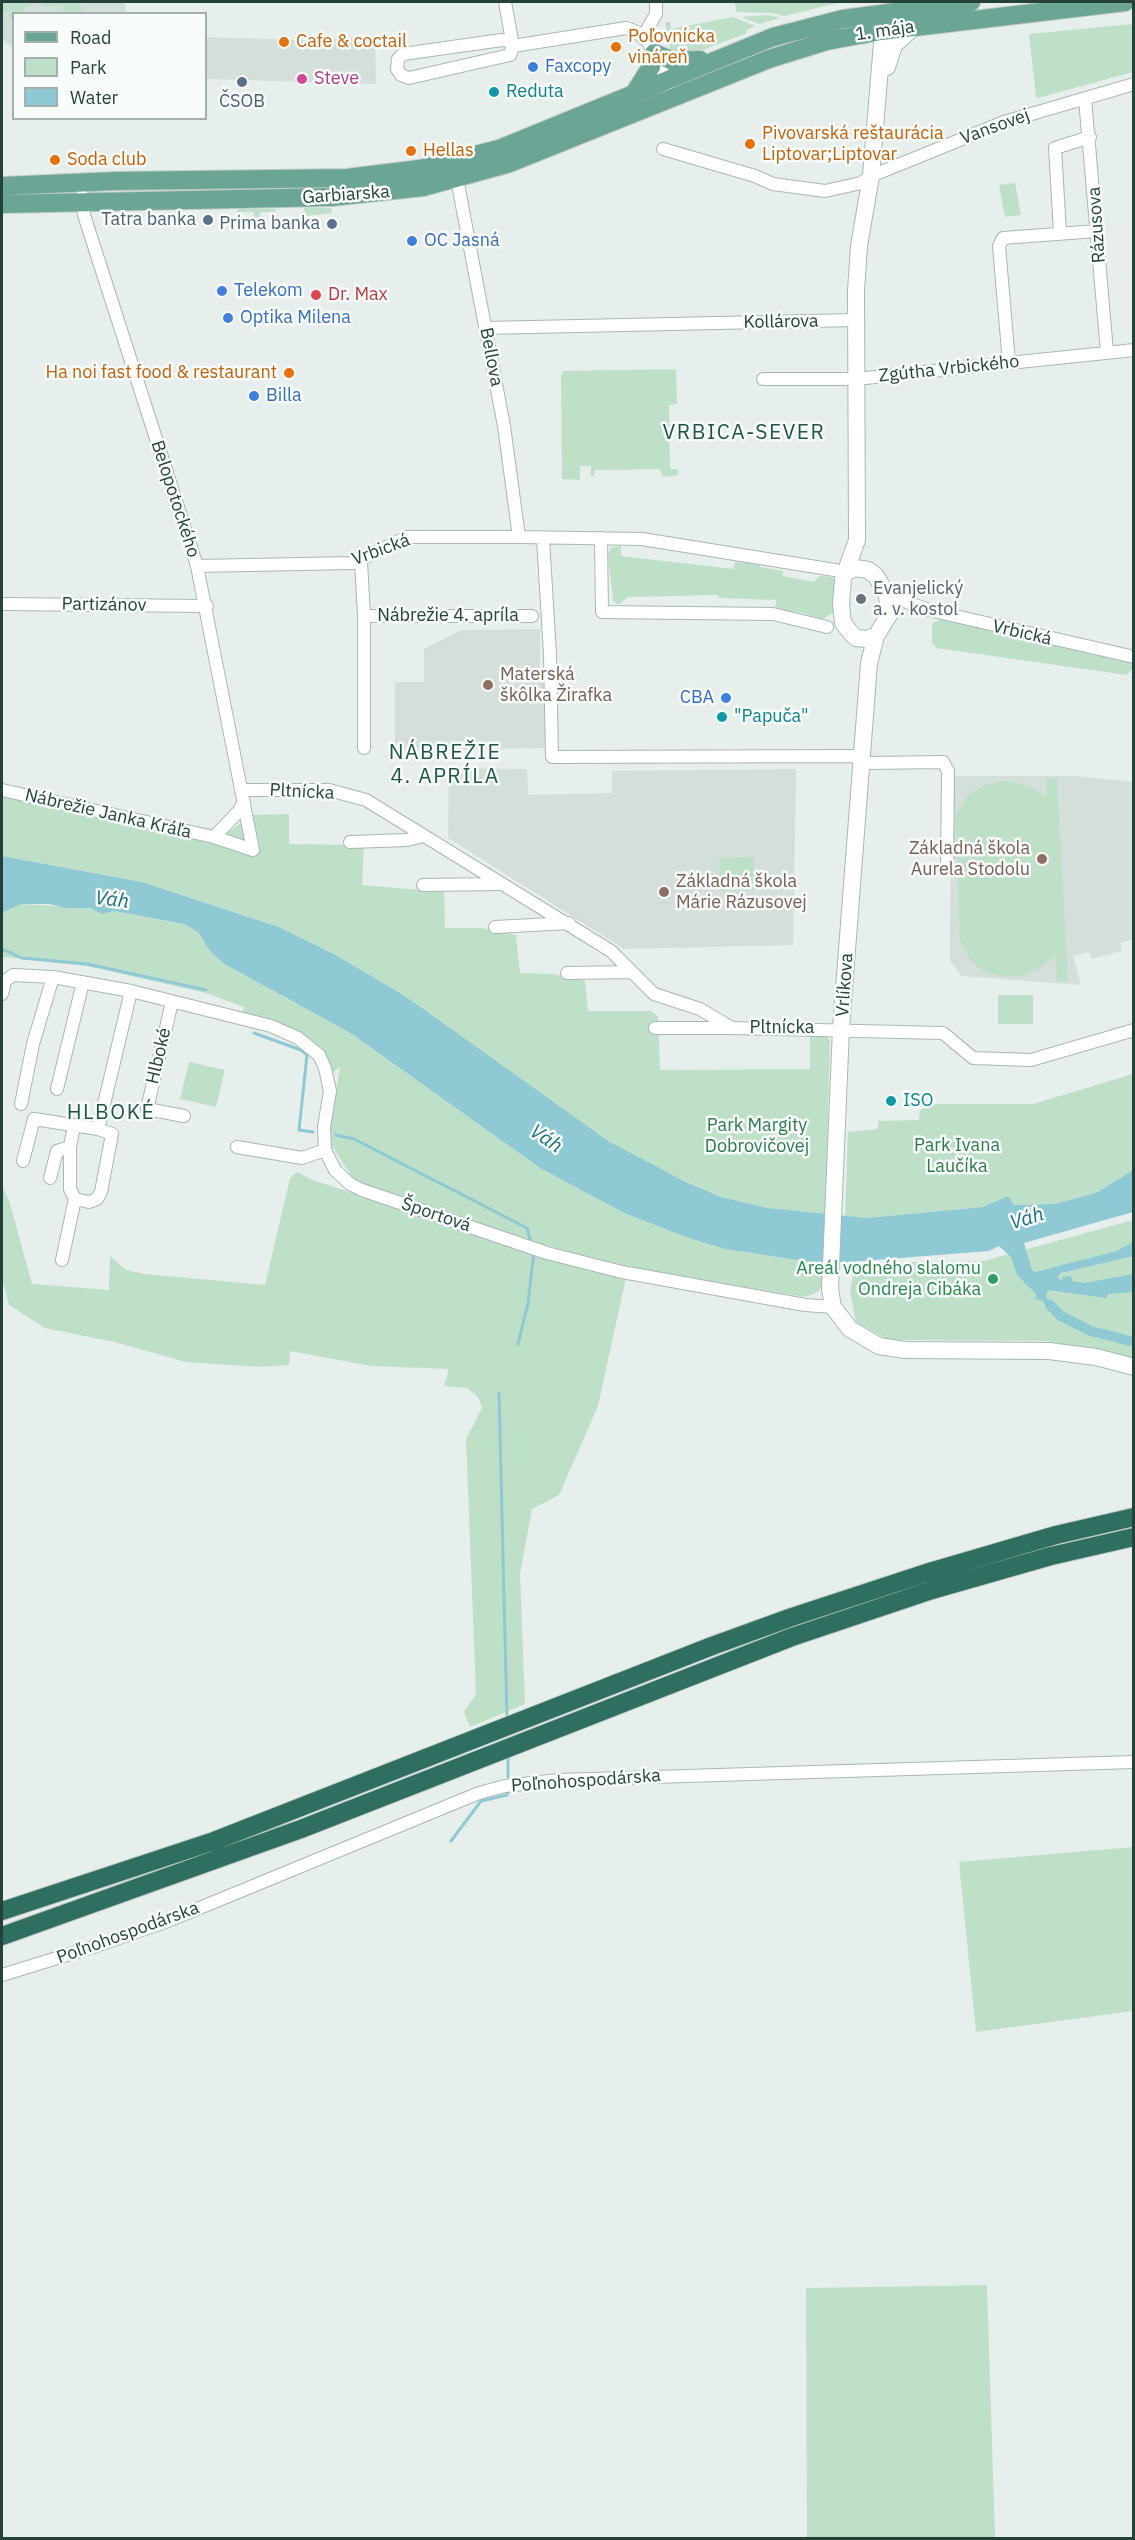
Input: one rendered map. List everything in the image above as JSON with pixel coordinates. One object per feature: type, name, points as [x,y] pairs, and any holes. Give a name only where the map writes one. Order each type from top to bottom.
[{"type":"highway","points":[[2,1911],[214,1841],[712,1646],[863,1593],[1056,1535],[1134,1517]]},
{"type":"highway","points":[[2,1936],[302,1829],[711,1666],[875,1608],[1051,1556],[1134,1537]]},
{"type":"main road","name":"1. mája","points":[[666,79],[721,56],[810,26],[879,13],[971,2]]},
{"type":"main road","name":"1. mája","points":[[674,97],[805,47],[914,27],[1125,2]]},
{"type":"main road","points":[[634,93],[651,67],[654,53],[679,62],[721,56]]},
{"type":"main road","name":"Garbiarska","points":[[2,186],[347,178],[401,172],[500,149],[666,79]]},
{"type":"main road","name":"Garbiarska","points":[[2,204],[349,197],[457,179],[539,153],[674,97]]},
{"type":"street","points":[[506,2],[513,46],[512,52],[507,56],[409,78],[400,75],[391,64],[403,54],[502,40],[509,41],[513,46]]},
{"type":"street","points":[[643,37],[656,14],[656,2]]},
{"type":"street","points":[[869,663],[843,624],[841,586],[857,540],[856,320],[859,246],[876,114],[879,13]]},
{"type":"street","points":[[513,46],[621,27],[643,37],[654,53],[674,97]]},
{"type":"street","points":[[876,114],[884,96],[892,50],[900,37],[914,27]]},
{"type":"street","name":"Vansovej","points":[[866,179],[1004,122],[1134,84]]},
{"type":"street","name":"Rázusova","points":[[1085,99],[1107,352]]},
{"type":"street","points":[[1090,137],[1055,148],[1060,233],[1096,231]]},
{"type":"street","points":[[663,149],[756,176],[773,184],[798,189],[825,190],[866,179]]},
{"type":"street","name":"Bellova","points":[[457,179],[510,461],[519,537]]},
{"type":"street","name":"Belopotockého","points":[[81,183],[87,225],[197,566],[207,606],[242,796]]},
{"type":"street","name":"Rázusova","points":[[1009,363],[999,246],[1004,238],[1060,233]]},
{"type":"street","name":"Kollárova","points":[[485,328],[856,320]]},
{"type":"street","name":"Zgútha Vrbického","points":[[764,379],[856,379],[1134,350]]},
{"type":"street","name":"Vrbická","points":[[197,566],[361,561],[407,537],[519,537],[642,539],[847,572]]},
{"type":"street","points":[[543,538],[550,655],[552,757],[861,758],[868,763],[939,762],[946,765],[947,867]]},
{"type":"street","points":[[601,538],[602,612],[773,614],[853,636],[876,636],[889,615],[911,605]]},
{"type":"street","points":[[857,540],[887,595],[889,615]]},
{"type":"street","name":"Nábrežie 4. apríla","points":[[361,561],[364,616],[364,748]]},
{"type":"street","points":[[847,572],[860,568],[873,573]]},
{"type":"street","name":"Vrbická","points":[[887,595],[911,605],[1134,657]]},
{"type":"street","name":"Partizánov","points":[[2,604],[207,606]]},
{"type":"street","points":[[827,627],[841,612]]},
{"type":"street","name":"Nábrežie 4. apríla","points":[[364,616],[532,616]]},
{"type":"street","name":"Vrlíkova","points":[[832,1307],[830,1277],[841,1028],[869,663],[876,636]]},
{"type":"street","name":"Nábrežie Janka Kráľa","points":[[2,790],[214,837],[253,850],[242,796]]},
{"type":"street","name":"Pltnícka","points":[[242,796],[329,790],[366,800],[611,951],[654,994],[700,1009],[732,1028],[841,1028],[943,1033],[973,1058],[1031,1060],[1134,1030]]},
{"type":"street","name":"Nábrežie Janka Kráľa","points":[[214,837],[238,812],[242,796]]},
{"type":"street","points":[[350,842],[406,840],[424,836]]},
{"type":"street","points":[[423,885],[502,884]]},
{"type":"street","points":[[495,927],[569,923]]},
{"type":"street","points":[[567,973],[631,972]]},
{"type":"street","points":[[2,994],[5,981],[13,975],[53,977],[155,997],[271,1026],[298,1038],[319,1055],[326,1068],[330,1092],[324,1127],[325,1150],[302,1158],[237,1147]]},
{"type":"street","points":[[21,1104],[33,1044],[53,977]]},
{"type":"street","points":[[57,1089],[83,982]]},
{"type":"street","points":[[98,1129],[130,991]]},
{"type":"street","name":"Hlboké","points":[[172,1002],[147,1109],[184,1116]]},
{"type":"street","points":[[655,1028],[732,1028]]},
{"type":"street","points":[[23,1161],[34,1119],[98,1129],[112,1134],[101,1192],[97,1199],[89,1202],[75,1199]]},
{"type":"street","points":[[62,1260],[75,1199],[70,1190],[70,1147],[74,1125]]},
{"type":"street","points":[[50,1178],[57,1151],[70,1147]]},
{"type":"street","name":"Športová","points":[[325,1150],[335,1170],[362,1190],[547,1252],[622,1272],[805,1305],[832,1307]]},
{"type":"street","points":[[832,1307],[850,1329],[879,1346],[905,1350],[1049,1351],[1096,1357],[1134,1367]]},
{"type":"street","name":"Poľnohospodárska","points":[[2,1975],[86,1950],[168,1921],[479,1793],[512,1785],[558,1780],[1134,1762]]},
{"type":"shaded area","points":[[2,2],[124,2],[127,12],[12,12],[12,48],[2,38]]},
{"type":"shaded area","points":[[207,37],[297,40],[375,37],[376,84],[207,79]]},
{"type":"shaded area","points":[[540,629],[540,675],[544,675],[545,748],[395,750],[395,682],[424,682],[424,649],[462,630]]},
{"type":"shaded area","name":"Základná škola Márie Rázusovej","points":[[449,768],[527,769],[528,795],[612,793],[612,771],[796,769],[793,945],[624,949],[448,838]]},
{"type":"shaded area","name":"Základná škola Aurela Stodolu","points":[[951,776],[1073,776],[1133,782],[1133,939],[1120,943],[1122,951],[1091,959],[1089,952],[1073,956],[1081,985],[962,976],[950,961]]},
{"type":"green space","points":[[2,2],[32,2],[32,5],[23,12],[12,12],[12,20],[9,18],[9,11],[2,13]]},
{"type":"green space","points":[[41,2],[79,2],[83,12],[63,12],[62,5],[43,7]]},
{"type":"green space","points":[[734,2],[838,3],[784,16],[772,13],[737,12]]},
{"type":"green space","points":[[768,15],[780,18],[759,24],[741,17]]},
{"type":"green space","points":[[733,17],[755,26],[746,30],[747,33],[698,52],[679,54],[670,49],[665,22],[670,22],[671,29]]},
{"type":"green space","points":[[1133,24],[1133,72],[1036,97],[1029,34]]},
{"type":"green space","points":[[1015,183],[1021,215],[1005,217],[999,185]]},
{"type":"green space","points":[[304,208],[331,208],[332,213],[305,216]]},
{"type":"green space","points":[[239,209],[276,209],[275,212],[261,212],[259,218],[254,216],[254,212],[236,212]]},
{"type":"green space","points":[[676,369],[677,404],[669,405],[670,469],[678,469],[678,475],[663,477],[660,469],[595,470],[594,476],[591,476],[591,466],[580,466],[580,480],[562,479],[561,376],[563,371]]},
{"type":"green space","points":[[621,546],[621,556],[733,569],[735,562],[747,561],[760,563],[760,567],[783,571],[783,576],[813,582],[820,576],[830,577],[835,579],[835,612],[823,619],[799,612],[775,611],[776,600],[719,598],[718,595],[627,597],[620,604],[616,604],[613,600],[608,555],[611,548]]},
{"type":"green space","points":[[941,619],[1131,662],[1133,668],[1127,675],[936,648],[932,644],[932,627],[933,623]]},
{"type":"green space","points":[[1057,778],[1068,981],[1057,982],[1055,955],[1042,967],[1024,975],[1005,977],[985,972],[970,960],[960,941],[955,816],[968,795],[985,785],[1003,781],[1020,783],[1035,789],[1046,798],[1046,779]]},
{"type":"green space","name":"Park Margity Dobrovičovej","points":[[2,795],[213,843],[252,815],[289,814],[289,844],[364,845],[362,885],[444,892],[445,928],[482,928],[516,935],[520,973],[553,974],[585,981],[588,1011],[651,1011],[658,1016],[660,1070],[810,1069],[810,1033],[826,1035],[830,1041],[825,1214],[768,1208],[721,1197],[661,1170],[608,1141],[562,1111],[405,996],[334,954],[279,927],[142,882],[2,856]]},
{"type":"green space","points":[[754,857],[754,890],[720,891],[719,858]]},
{"type":"green space","points":[[21,904],[91,908],[101,914],[114,911],[184,924],[198,932],[210,951],[272,990],[352,1034],[540,1168],[624,1213],[726,1249],[823,1264],[822,1286],[818,1292],[805,1297],[627,1268],[520,1238],[368,1188],[353,1179],[330,1143],[330,1129],[340,1067],[325,1079],[314,1056],[299,1043],[241,1019],[244,1007],[206,993],[87,966],[2,957],[2,913]]},
{"type":"green space","points":[[998,995],[1033,995],[1033,1024],[998,1024]]},
{"type":"green space","points":[[189,1062],[225,1070],[216,1107],[180,1099]]},
{"type":"green space","name":"Park Ivana Laučíka","points":[[1133,1074],[1133,1170],[1096,1193],[1054,1204],[1014,1205],[1008,1196],[983,1207],[867,1218],[845,1216],[848,1132],[878,1129],[878,1121],[919,1120],[920,1110],[936,1104],[1033,1104]]},
{"type":"green space","points":[[297,1172],[315,1181],[626,1278],[598,1406],[559,1495],[532,1509],[520,1574],[525,1704],[470,1727],[464,1712],[476,1694],[466,1439],[482,1408],[478,1397],[467,1388],[444,1386],[449,1369],[371,1366],[290,1351],[289,1365],[259,1367],[186,1362],[114,1342],[45,1328],[9,1305],[2,1278],[2,1187],[9,1200],[32,1284],[109,1290],[110,1256],[126,1270],[145,1274],[265,1285],[290,1178]]},
{"type":"green space","name":"Areál vodného slalomu Ondreja Cibáka","points":[[1133,1220],[1133,1359],[1048,1341],[889,1340],[856,1322],[850,1290],[854,1269],[910,1262],[984,1261]]},
{"type":"green space","points":[[1133,1847],[1133,2011],[976,2032],[959,1862]]},
{"type":"green space","points":[[987,2285],[995,2538],[807,2538],[806,2288]]},
{"type":"water","name":"Váh","points":[[2,856],[142,882],[279,927],[334,954],[405,996],[608,1141],[684,1181],[721,1197],[768,1208],[867,1218],[983,1207],[1008,1196],[1014,1205],[1054,1204],[1096,1193],[1133,1170],[1133,1212],[1024,1243],[1032,1270],[1035,1272],[1117,1251],[1133,1242],[1133,1256],[1061,1273],[1057,1277],[1062,1281],[1063,1277],[1071,1276],[1072,1281],[1085,1283],[1133,1274],[1133,1292],[1108,1294],[1106,1298],[1048,1290],[1046,1297],[1064,1312],[1055,1315],[1047,1309],[1043,1301],[1036,1299],[1036,1294],[1017,1275],[1011,1257],[999,1246],[989,1251],[823,1264],[726,1249],[689,1238],[624,1213],[540,1168],[352,1034],[223,963],[210,951],[198,932],[184,924],[114,911],[101,914],[91,908],[67,908],[49,904],[21,904],[2,913]]},
{"type":"waterway","points":[[2,949],[22,958],[87,964],[206,990]]},
{"type":"waterway","points":[[254,1033],[301,1050],[307,1055],[299,1130],[313,1132]]},
{"type":"waterway","points":[[336,1135],[354,1139],[527,1228],[531,1243]]},
{"type":"waterway","points":[[518,1344],[528,1303],[534,1252]]},
{"type":"waterway","points":[[1050,1305],[1061,1316],[1091,1331],[1130,1341]]},
{"type":"waterway","points":[[1130,1341],[1134,1342]]},
{"type":"waterway","points":[[499,1393],[507,1719]]},
{"type":"waterway","points":[[508,1755],[508,1777]]},
{"type":"waterway","points":[[451,1841],[481,1801],[507,1795],[508,1792]]},
{"type":"place","name":"Cafe & coctail","points":[[284,42]]},
{"type":"place","name":"Poľovnícka vináreň","points":[[616,47]]},
{"type":"place","name":"Faxcopy","points":[[533,67]]},
{"type":"place","name":"Steve","points":[[302,79]]},
{"type":"place","name":"ČSOB","points":[[242,82]]},
{"type":"place","name":"Reduta","points":[[494,92]]},
{"type":"place","name":"Pivovarská reštaurácia Liptovar;Liptovar","points":[[750,144]]},
{"type":"place","name":"Hellas","points":[[411,151]]},
{"type":"place","name":"Soda club","points":[[55,160]]},
{"type":"place","name":"Tatra banka","points":[[208,220]]},
{"type":"place","name":"Prima banka","points":[[332,224]]},
{"type":"place","name":"OC Jasná","points":[[412,241]]},
{"type":"place","name":"Telekom","points":[[222,291]]},
{"type":"place","name":"Dr. Max","points":[[316,295]]},
{"type":"place","name":"Optika Milena","points":[[228,318]]},
{"type":"place","name":"Ha noi fast food & restaurant","points":[[289,373]]},
{"type":"place","name":"Billa","points":[[254,396]]},
{"type":"place","name":"Evanjelický a. v. kostol","points":[[861,599]]},
{"type":"place","name":"Materská škôlka Žirafka","points":[[488,685]]},
{"type":"place","name":"CBA","points":[[726,698]]},
{"type":"place","name":"\"Papuča\"","points":[[722,717]]},
{"type":"place","name":"Základná škola Aurela Stodolu","points":[[1042,859]]},
{"type":"place","name":"Základná škola Márie Rázusovej","points":[[664,892]]},
{"type":"place","name":"ISO","points":[[891,1101]]},
{"type":"place","name":"Areál vodného slalomu Ondreja Cibáka","points":[[993,1279]]},
{"type":"district","name":"VRBICA-SEVER","points":[[744,433]]},
{"type":"district","name":"NÁBREŽIE 4. APRÍLA","points":[[445,765]]},
{"type":"district","name":"HLBOKÉ","points":[[111,1113]]}]
